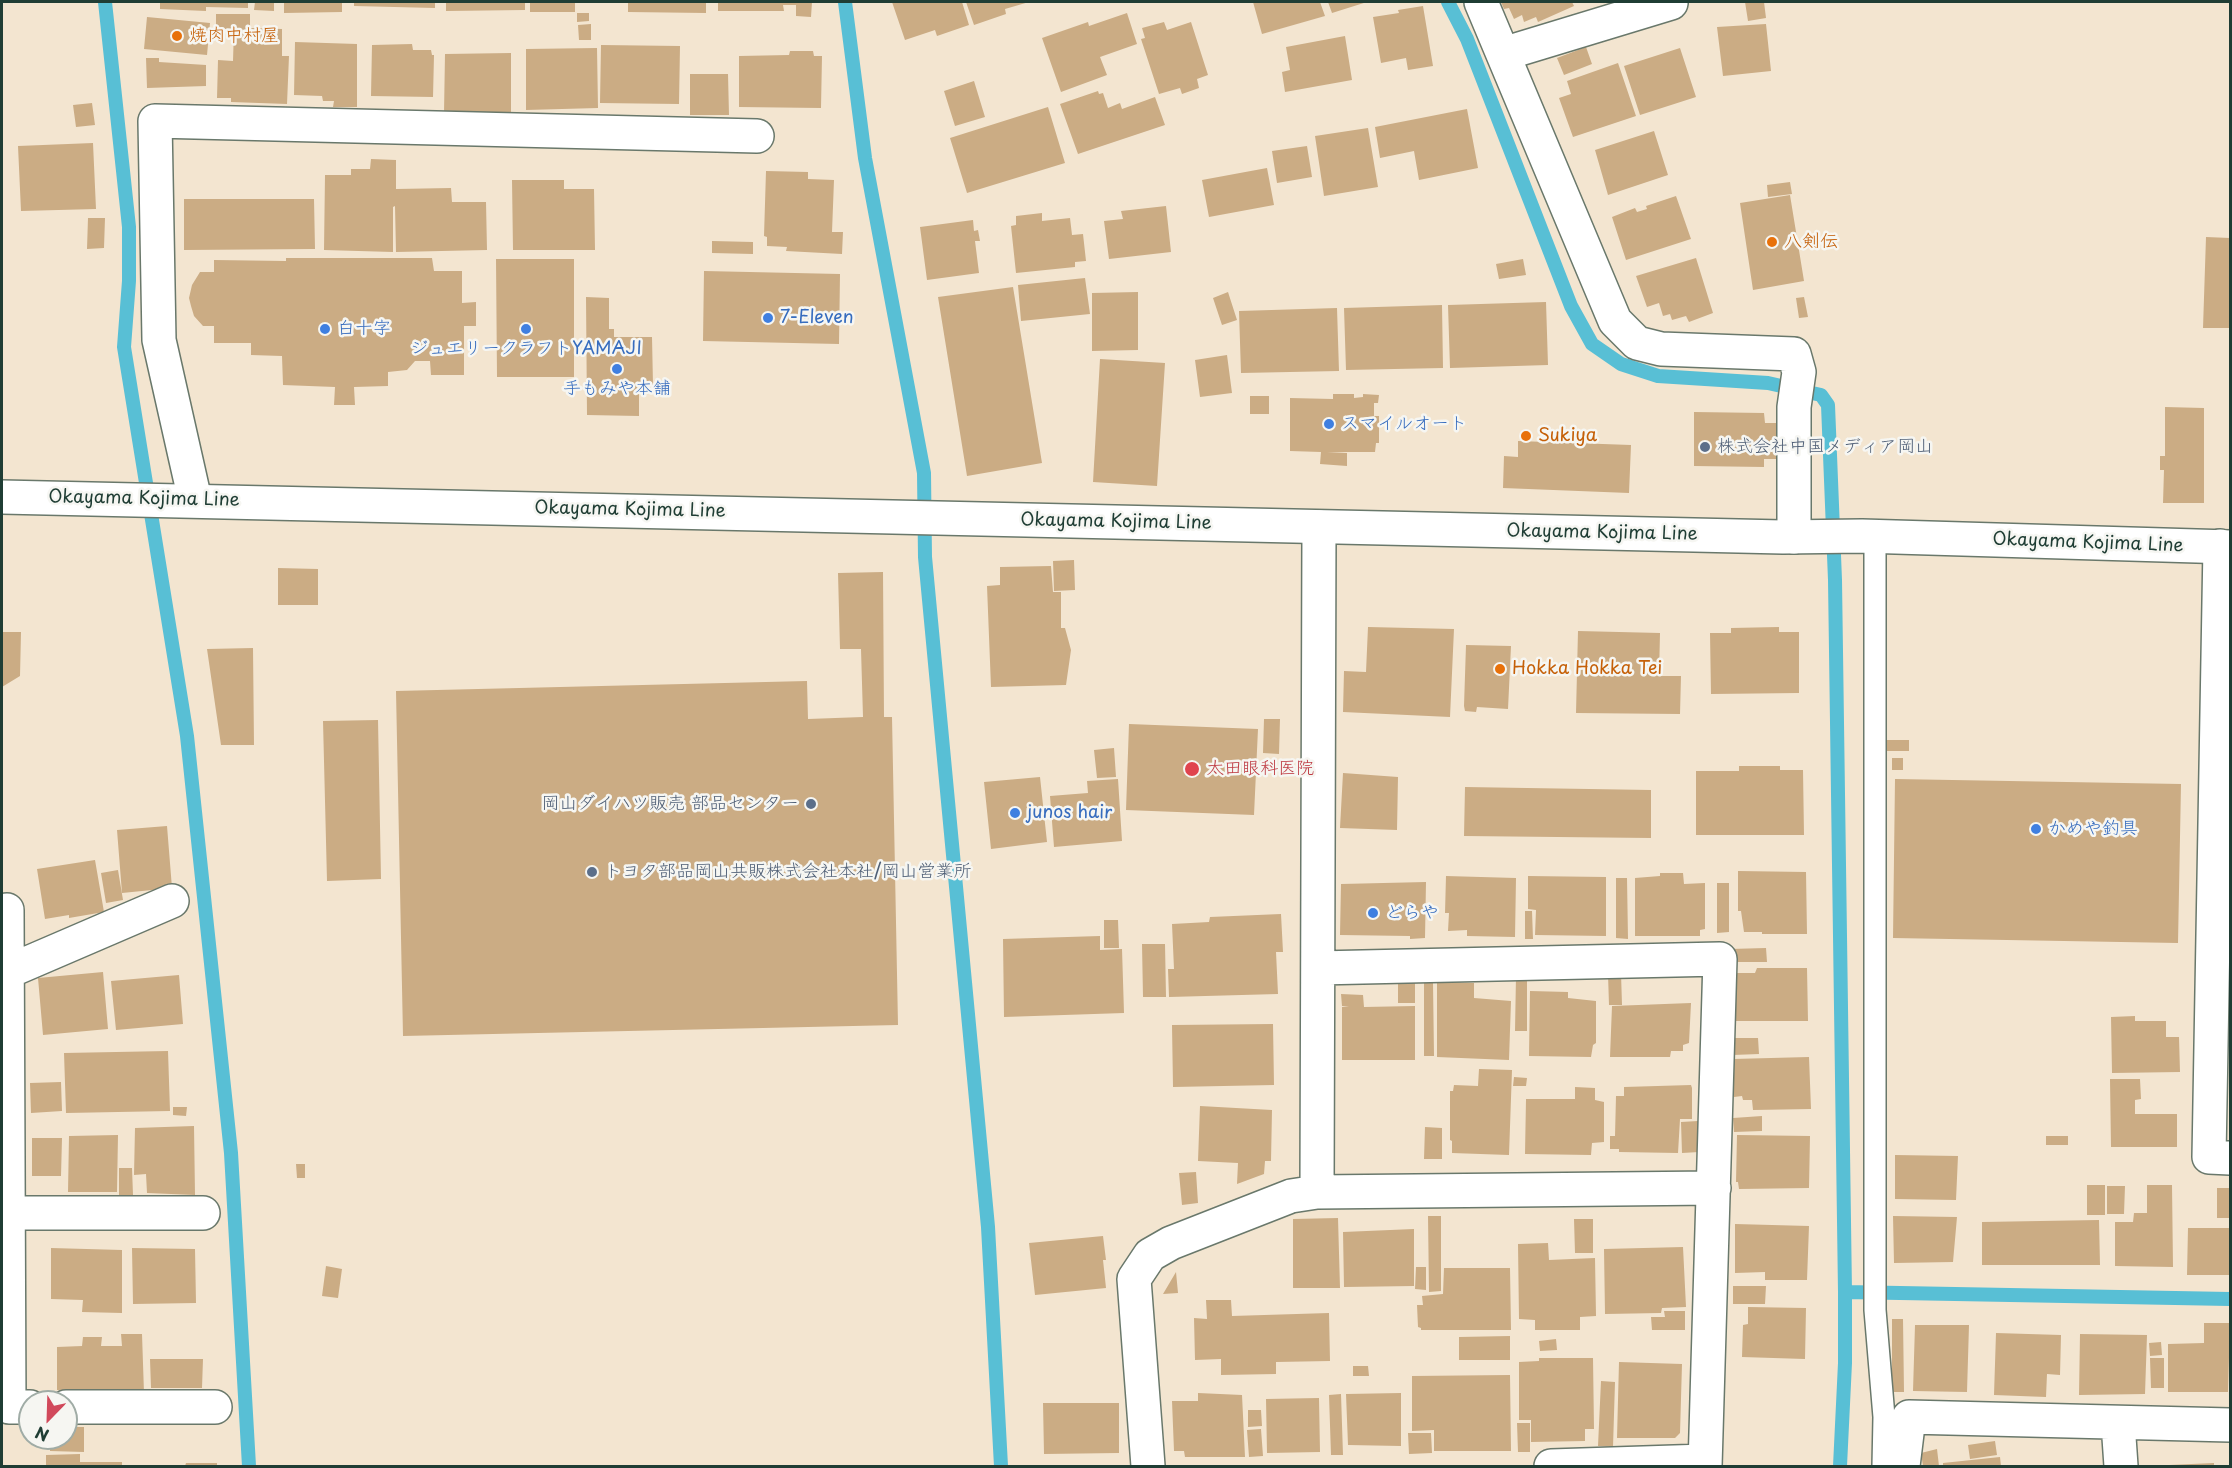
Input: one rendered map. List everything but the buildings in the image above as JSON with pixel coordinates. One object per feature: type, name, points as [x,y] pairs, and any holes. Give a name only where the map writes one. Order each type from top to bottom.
[{"type":"street","points":[[1481,2],[1615,321],[1637,343],[1661,349],[1794,354],[1799,372],[1794,407],[1805,537]]},
{"type":"street","points":[[1503,54],[1670,2]]},
{"type":"street","points":[[195,500],[159,340],[155,121],[757,136]]},
{"type":"street","name":"Okayama Kojima Line","points":[[2,497],[2225,546]]},
{"type":"street","points":[[1317,1192],[1319,526]]},
{"type":"street","points":[[2225,546],[2222,934],[2209,1157],[2230,1158]]},
{"type":"street","points":[[7,972],[172,901]]},
{"type":"street","points":[[7,910],[4,1074],[8,1213],[9,1407],[18,1407]]},
{"type":"street","points":[[1318,968],[1720,959],[1705,1464],[1551,1467]]},
{"type":"street","points":[[1148,1467],[1134,1279],[1150,1255],[1171,1243],[1291,1196],[1317,1192],[1714,1188]]},
{"type":"street","points":[[8,1213],[203,1213]]},
{"type":"street","points":[[78,1407],[215,1407]]},
{"type":"street","points":[[1903,1467],[1909,1417],[2230,1425]]},
{"type":"street","points":[[2118,1423],[2121,1467]]},
{"type":"lane","points":[[1869,537],[1875,1310],[1884,1417],[1883,1467]]},
{"type":"waterway","points":[[105,2],[129,227],[129,281],[124,347],[187,736],[231,1153],[249,1466]]},
{"type":"waterway","points":[[845,2],[865,158],[924,473],[925,557],[988,1227],[1001,1466]]},
{"type":"waterway","points":[[1448,2],[1467,39],[1571,306],[1592,344],[1621,364],[1658,376],[1768,383],[1821,395],[1828,405],[1835,580],[1845,1292],[1845,1363],[1840,1466]]},
{"type":"waterway","points":[[1845,1292],[2230,1299]]},
{"type":"place","name":"焼肉中村屋","points":[[177,36]]},
{"type":"place","name":"八剣伝","points":[[1772,242]]},
{"type":"place","name":"7-Eleven","points":[[768,318]]},
{"type":"place","name":"白十字","points":[[325,329]]},
{"type":"place","name":"ジュエリークラフトYAMAJI","points":[[526,329]]},
{"type":"place","name":"手もみや本舗","points":[[617,369]]},
{"type":"place","name":"スマイルオート","points":[[1329,424]]},
{"type":"place","name":"Sukiya","points":[[1526,436]]},
{"type":"place","name":"株式会社中国メディア岡山","points":[[1705,447]]},
{"type":"place","name":"Hokka Hokka Tei","points":[[1500,669]]},
{"type":"place","name":"太田眼科医院","points":[[1192,769]]},
{"type":"place","name":"岡山ダイハツ販売 部品センター","points":[[811,804]]},
{"type":"place","name":"junos hair","points":[[1015,813]]},
{"type":"place","name":"かめや釣具","points":[[2036,829]]},
{"type":"place","name":"トヨタ部品岡山共販株式会社本社/岡山営業所","points":[[592,872]]},
{"type":"place","name":"どらや","points":[[1373,913]]}]
